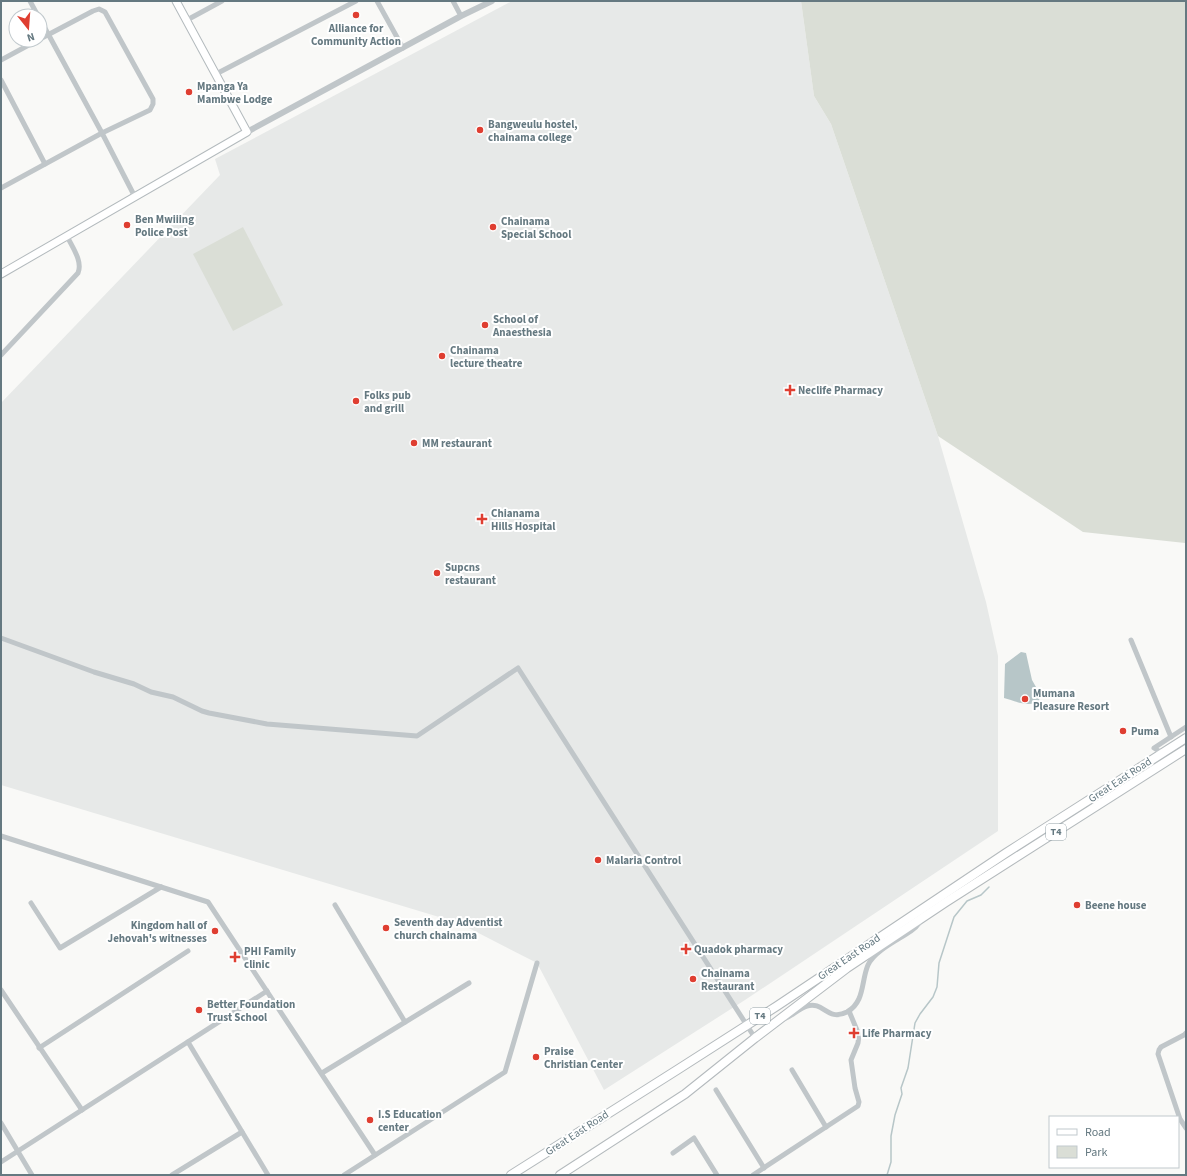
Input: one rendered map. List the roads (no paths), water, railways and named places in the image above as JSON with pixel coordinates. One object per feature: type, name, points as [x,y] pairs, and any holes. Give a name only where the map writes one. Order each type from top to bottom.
[{"type":"main road","points":[[1,274],[247,132],[176,1]]},
{"type":"main road","name":"Great East Road","points":[[511,1175],[677,1070],[1006,853],[1186,738]]},
{"type":"main road","name":"Great East Road","points":[[560,1175],[684,1094],[848,968],[927,915],[1186,749]]},
{"type":"street","points":[[187,20],[222,1]]},
{"type":"street","points":[[216,74],[356,1]]},
{"type":"street","points":[[377,1],[403,48]]},
{"type":"street","points":[[453,1],[461,16]]},
{"type":"street","points":[[247,132],[461,16],[492,1]]},
{"type":"street","points":[[1,188],[102,133],[150,110],[153,104],[153,99],[105,12],[99,9],[93,10],[48,34],[102,133],[135,197]]},
{"type":"street","points":[[1,60],[24,48]]},
{"type":"street","points":[[1,80],[45,164]]},
{"type":"street","points":[[1,355],[78,273],[80,269],[80,262],[67,236]]},
{"type":"street","points":[[1,638],[94,672],[134,684],[151,692],[173,697],[202,711],[267,724],[417,736],[518,668],[755,1038]]},
{"type":"street","points":[[1131,640],[1170,737]]},
{"type":"street","points":[[1162,753],[1154,748],[1186,727]]},
{"type":"street","points":[[1,836],[208,902],[375,1154]]},
{"type":"street","points":[[31,903],[60,948],[160,887]]},
{"type":"street","points":[[335,904],[405,1022]]},
{"type":"street","points":[[765,1031],[807,1006],[814,1005],[830,1014],[835,1015],[849,1011],[857,1004],[860,998],[867,966],[873,957],[912,930],[927,915]]},
{"type":"street","points":[[39,1048],[188,951]]},
{"type":"street","points":[[344,1175],[505,1072],[537,963]]},
{"type":"street","points":[[322,1073],[469,983]]},
{"type":"street","points":[[1,990],[82,1110]]},
{"type":"street","points":[[1,1162],[267,991]]},
{"type":"street","points":[[752,1175],[858,1106],[859,1102],[855,1088],[851,1060],[858,1043],[859,1035],[849,1011]]},
{"type":"street","points":[[1185,1036],[1161,1047],[1158,1050],[1158,1054],[1180,1119],[1186,1128]]},
{"type":"street","points":[[188,1042],[268,1175]]},
{"type":"street","points":[[792,1070],[826,1127]]},
{"type":"street","points":[[716,1090],[764,1168]]},
{"type":"street","points":[[1,1124],[32,1175]]},
{"type":"street","points":[[172,1175],[242,1132]]},
{"type":"street","points":[[673,1152],[694,1138],[717,1175]]},
{"type":"waterway","points":[[887,1175],[891,1162],[891,1136],[895,1115],[902,1094],[901,1088],[908,1068],[915,1023],[933,997],[937,987],[939,963],[954,917],[967,901],[981,895],[989,887]]},
{"type":"place","name":"Alliance for Community Action","points":[[356,15]]},
{"type":"place","name":"Mpanga Ya Mambwe Lodge","points":[[189,92]]},
{"type":"place","name":"Bangweulu hostel, chainama college","points":[[480,130]]},
{"type":"place","name":"Ben Mwiiing Police Post","points":[[127,225]]},
{"type":"place","name":"Chainama Special School","points":[[493,227]]},
{"type":"place","name":"School of Anaesthesia","points":[[485,325]]},
{"type":"place","name":"Chainama lecture theatre","points":[[442,356]]},
{"type":"place","name":"Neclife Pharmacy","points":[[790,390]]},
{"type":"place","name":"Folks pub and grill","points":[[356,401]]},
{"type":"place","name":"MM restaurant","points":[[414,443]]},
{"type":"place","name":"Chianama Hills Hospital","points":[[482,519]]},
{"type":"place","name":"Supcns restaurant","points":[[437,573]]},
{"type":"place","name":"Mumana Pleasure Resort","points":[[1025,699]]},
{"type":"place","name":"Puma","points":[[1123,731]]},
{"type":"place","name":"Malaria Control","points":[[598,860]]},
{"type":"place","name":"Beene house","points":[[1077,905]]},
{"type":"place","name":"Seventh day Adventist church chainama","points":[[386,928]]},
{"type":"place","name":"Kingdom hall of Jehovah's witnesses","points":[[215,931]]},
{"type":"place","name":"Quadok pharmacy","points":[[686,949]]},
{"type":"place","name":"PHI Family clinic","points":[[235,957]]},
{"type":"place","name":"Chainama Restaurant","points":[[693,979]]},
{"type":"place","name":"Better Foundation Trust School","points":[[199,1010]]},
{"type":"place","name":"Life Pharmacy","points":[[854,1033]]},
{"type":"place","name":"Praise Christian Center","points":[[536,1057]]},
{"type":"place","name":"I.S Education center","points":[[370,1120]]}]
